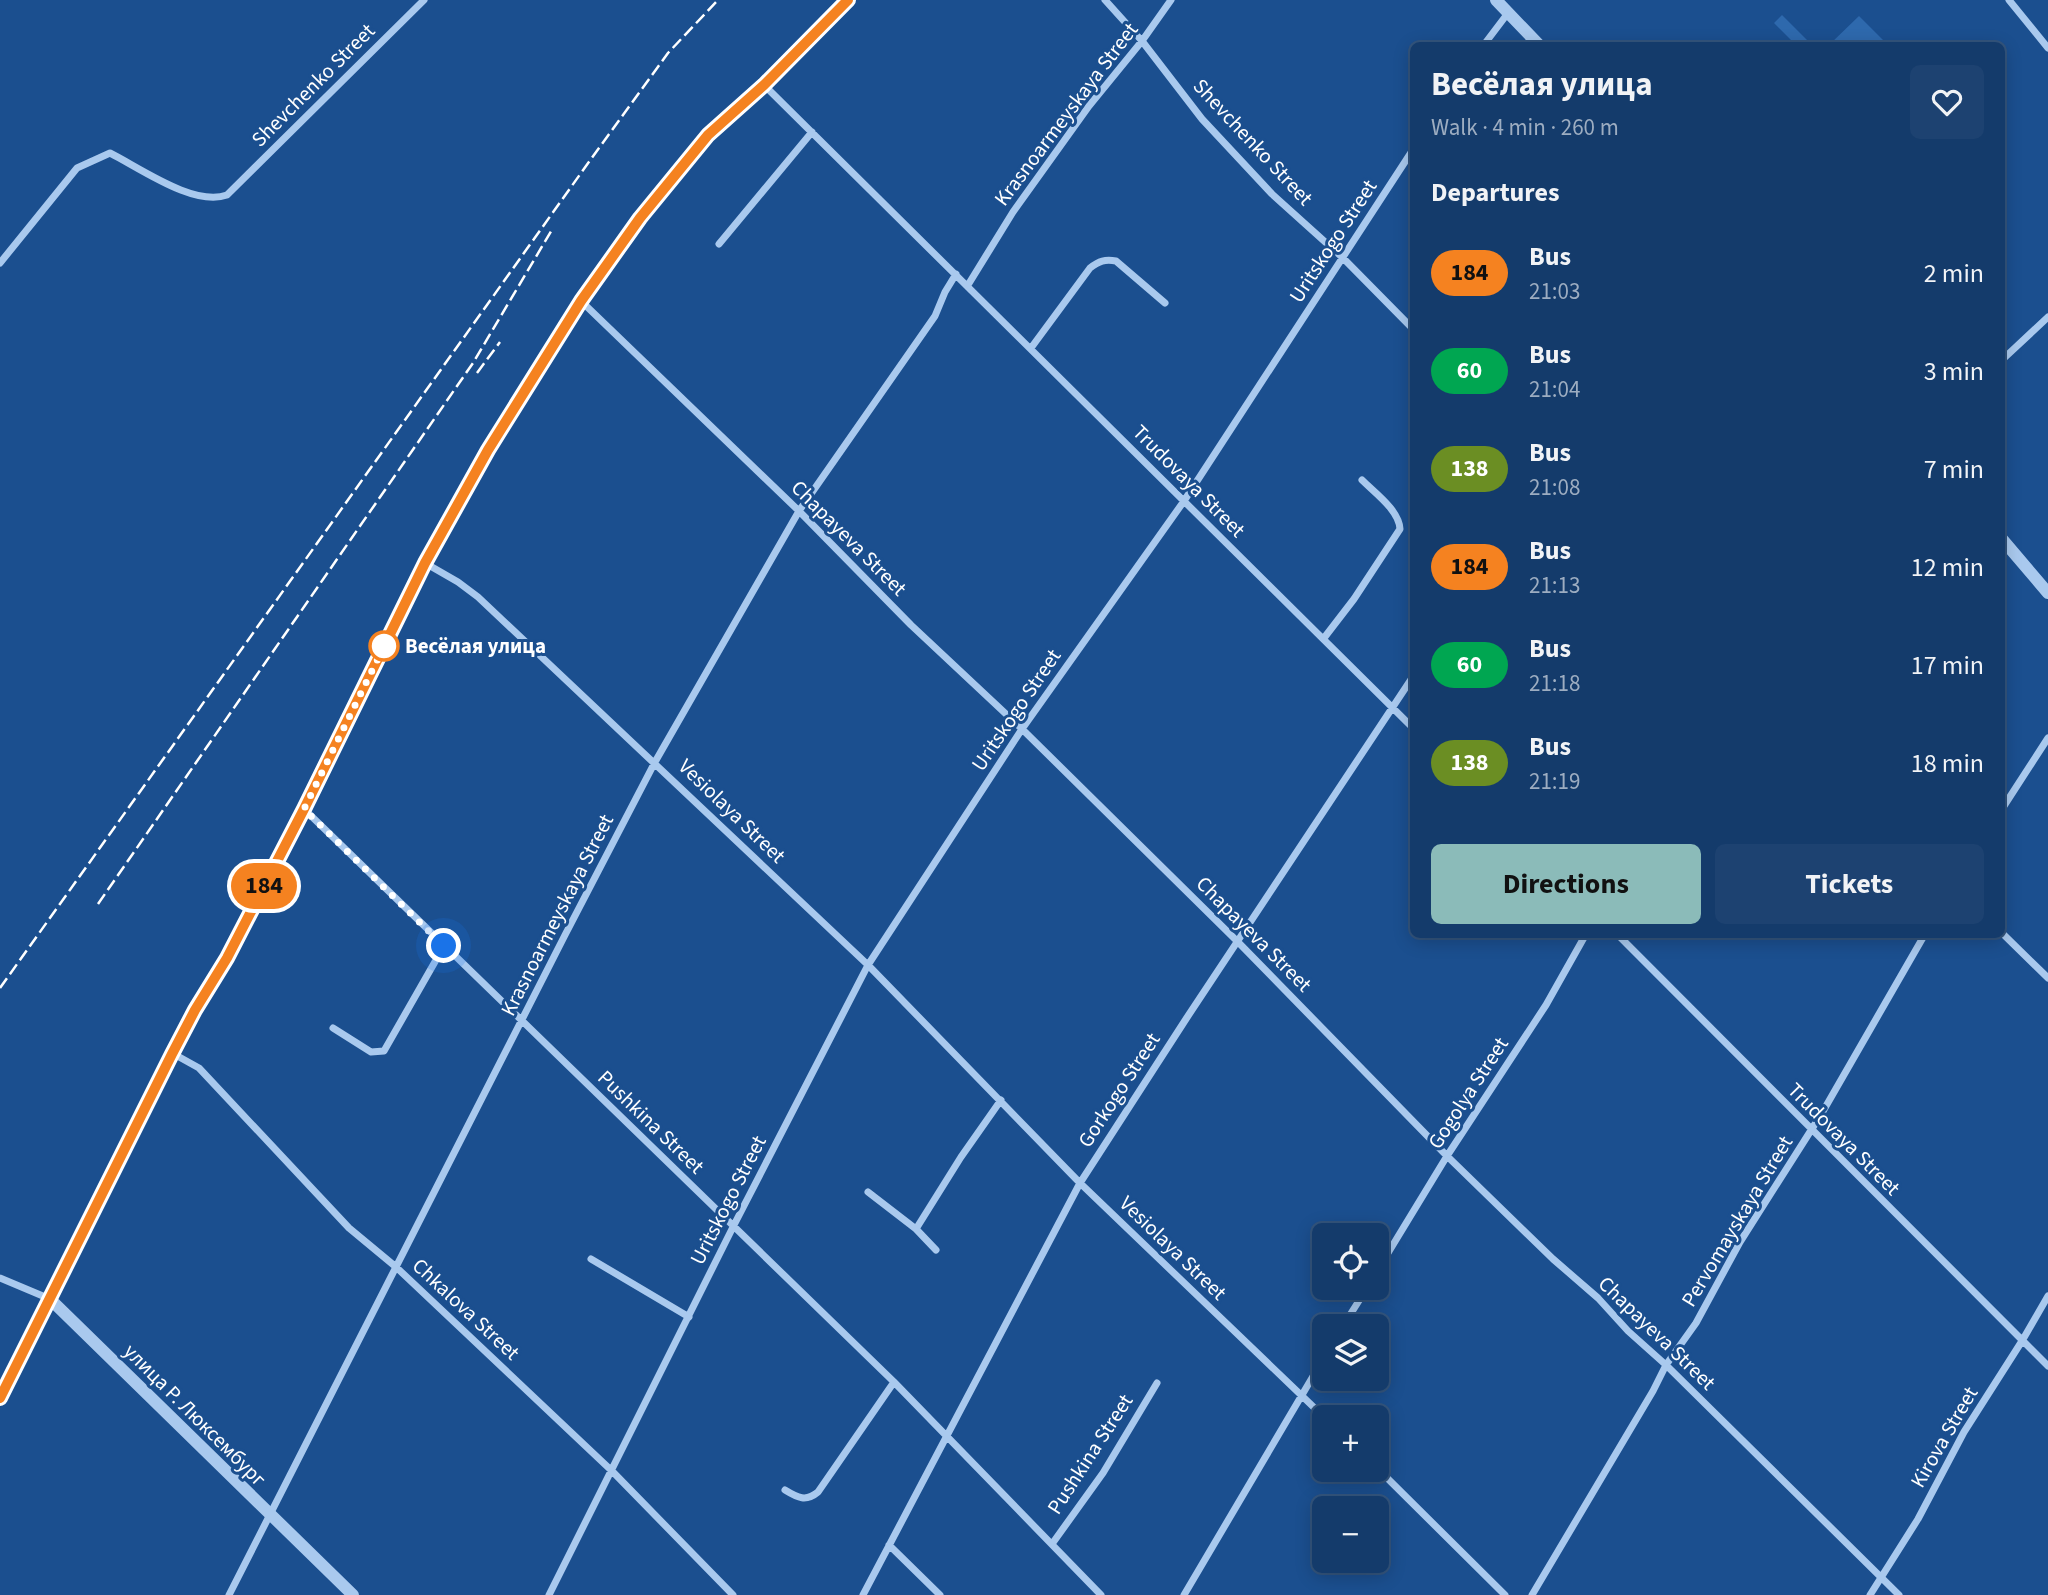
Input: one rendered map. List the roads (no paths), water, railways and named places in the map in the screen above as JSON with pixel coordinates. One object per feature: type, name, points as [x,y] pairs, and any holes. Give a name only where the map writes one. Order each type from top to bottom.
[{"type":"street","name":"Shevchenko Street","points":[[0,263],[77,168],[110,153],[192,195],[215,199],[227,195],[424,0]]},
{"type":"street","points":[[0,1398],[172,1054],[227,958],[425,563],[488,450],[581,301],[640,218],[708,135],[764,85],[848,0]]},
{"type":"street","name":"Shevchenko Street","points":[[1105,0],[1142,41],[1202,119],[1272,194],[1343,258],[1410,326]]},
{"type":"street","name":"Krasnoarmeyskaya Street","points":[[968,285],[1013,212],[1088,106],[1142,41],[1171,0]]},
{"type":"street","points":[[1496,0],[1536,42]]},
{"type":"street","points":[[2009,0],[2048,48]]},
{"type":"street","points":[[1486,42],[1508,13]]},
{"type":"street","name":"Trudovaya Street","points":[[764,85],[1410,725]]},
{"type":"street","points":[[719,244],[812,132]]},
{"type":"street","name":"Uritskogo Street","points":[[549,1595],[868,965],[1022,729],[1184,501],[1410,154]]},
{"type":"street","points":[[1031,348],[1097,262],[1116,261],[1166,303]]},
{"type":"street","name":"Krasnoarmeyskaya Street","points":[[229,1595],[655,762],[800,511],[935,316],[944,292],[956,274]]},
{"type":"street","name":"Chapayeva Street","points":[[581,301],[800,511],[911,625],[1022,729],[1238,942],[1447,1156],[1899,1595]]},
{"type":"street","points":[[2005,357],[2048,317]]},
{"type":"street","points":[[1324,638],[1401,529],[1394,513],[1362,480]]},
{"type":"street","points":[[2005,543],[2048,593]]},
{"type":"street","name":"Vesiolaya Street","points":[[425,563],[478,597],[655,762],[868,965],[1080,1183],[1312,1406]]},
{"type":"street","name":"Gorkogo Street","points":[[863,1595],[1080,1183],[1186,1018],[1410,681]]},
{"type":"street","points":[[2005,804],[2048,738]]},
{"type":"street","name":"Pushkina Street","points":[[304,809],[894,1382],[1101,1595]]},
{"type":"street","points":[[2005,936],[2048,978]]},
{"type":"street","name":"Gogolya Street","points":[[1389,1251],[1447,1156],[1546,1005],[1584,938]]},
{"type":"street","name":"Trudovaya Street","points":[[1621,938],[2048,1366]]},
{"type":"street","name":"Pervomayskaya Street","points":[[1532,1595],[1653,1391],[1665,1365],[1696,1323],[1740,1242],[1811,1131],[1923,938]]},
{"type":"street","points":[[333,1028],[371,1052],[384,1051],[444,946]]},
{"type":"street","name":"Chkalova Street","points":[[172,1054],[199,1068],[349,1228],[396,1268],[612,1471],[733,1595]]},
{"type":"street","points":[[916,1229],[1001,1100]]},
{"type":"street","points":[[868,1192],[916,1229],[936,1250]]},
{"type":"street","points":[[591,1259],[689,1317]]},
{"type":"street","name":"улица Р. Люксембург","points":[[0,1278],[50,1299],[268,1515],[353,1595]]},
{"type":"street","name":"Kirova Street","points":[[1870,1595],[1918,1519],[1964,1432],[2048,1296]]},
{"type":"street","points":[[1184,1595],[1312,1377]]},
{"type":"street","points":[[785,1490],[804,1499],[818,1492],[894,1382]]},
{"type":"street","name":"Pushkina Street","points":[[1052,1544],[1103,1473],[1157,1383]]},
{"type":"street","points":[[1389,1480],[1505,1595]]},
{"type":"street","points":[[889,1545],[940,1595]]},
{"type":"railway","points":[[0,988],[668,53],[718,0]]},
{"type":"railway","points":[[98,904],[473,363],[553,228]]},
{"type":"railway","points":[[477,373],[500,342]]},
{"type":"place","name":"Весёлая улица","points":[[384,646]]}]
